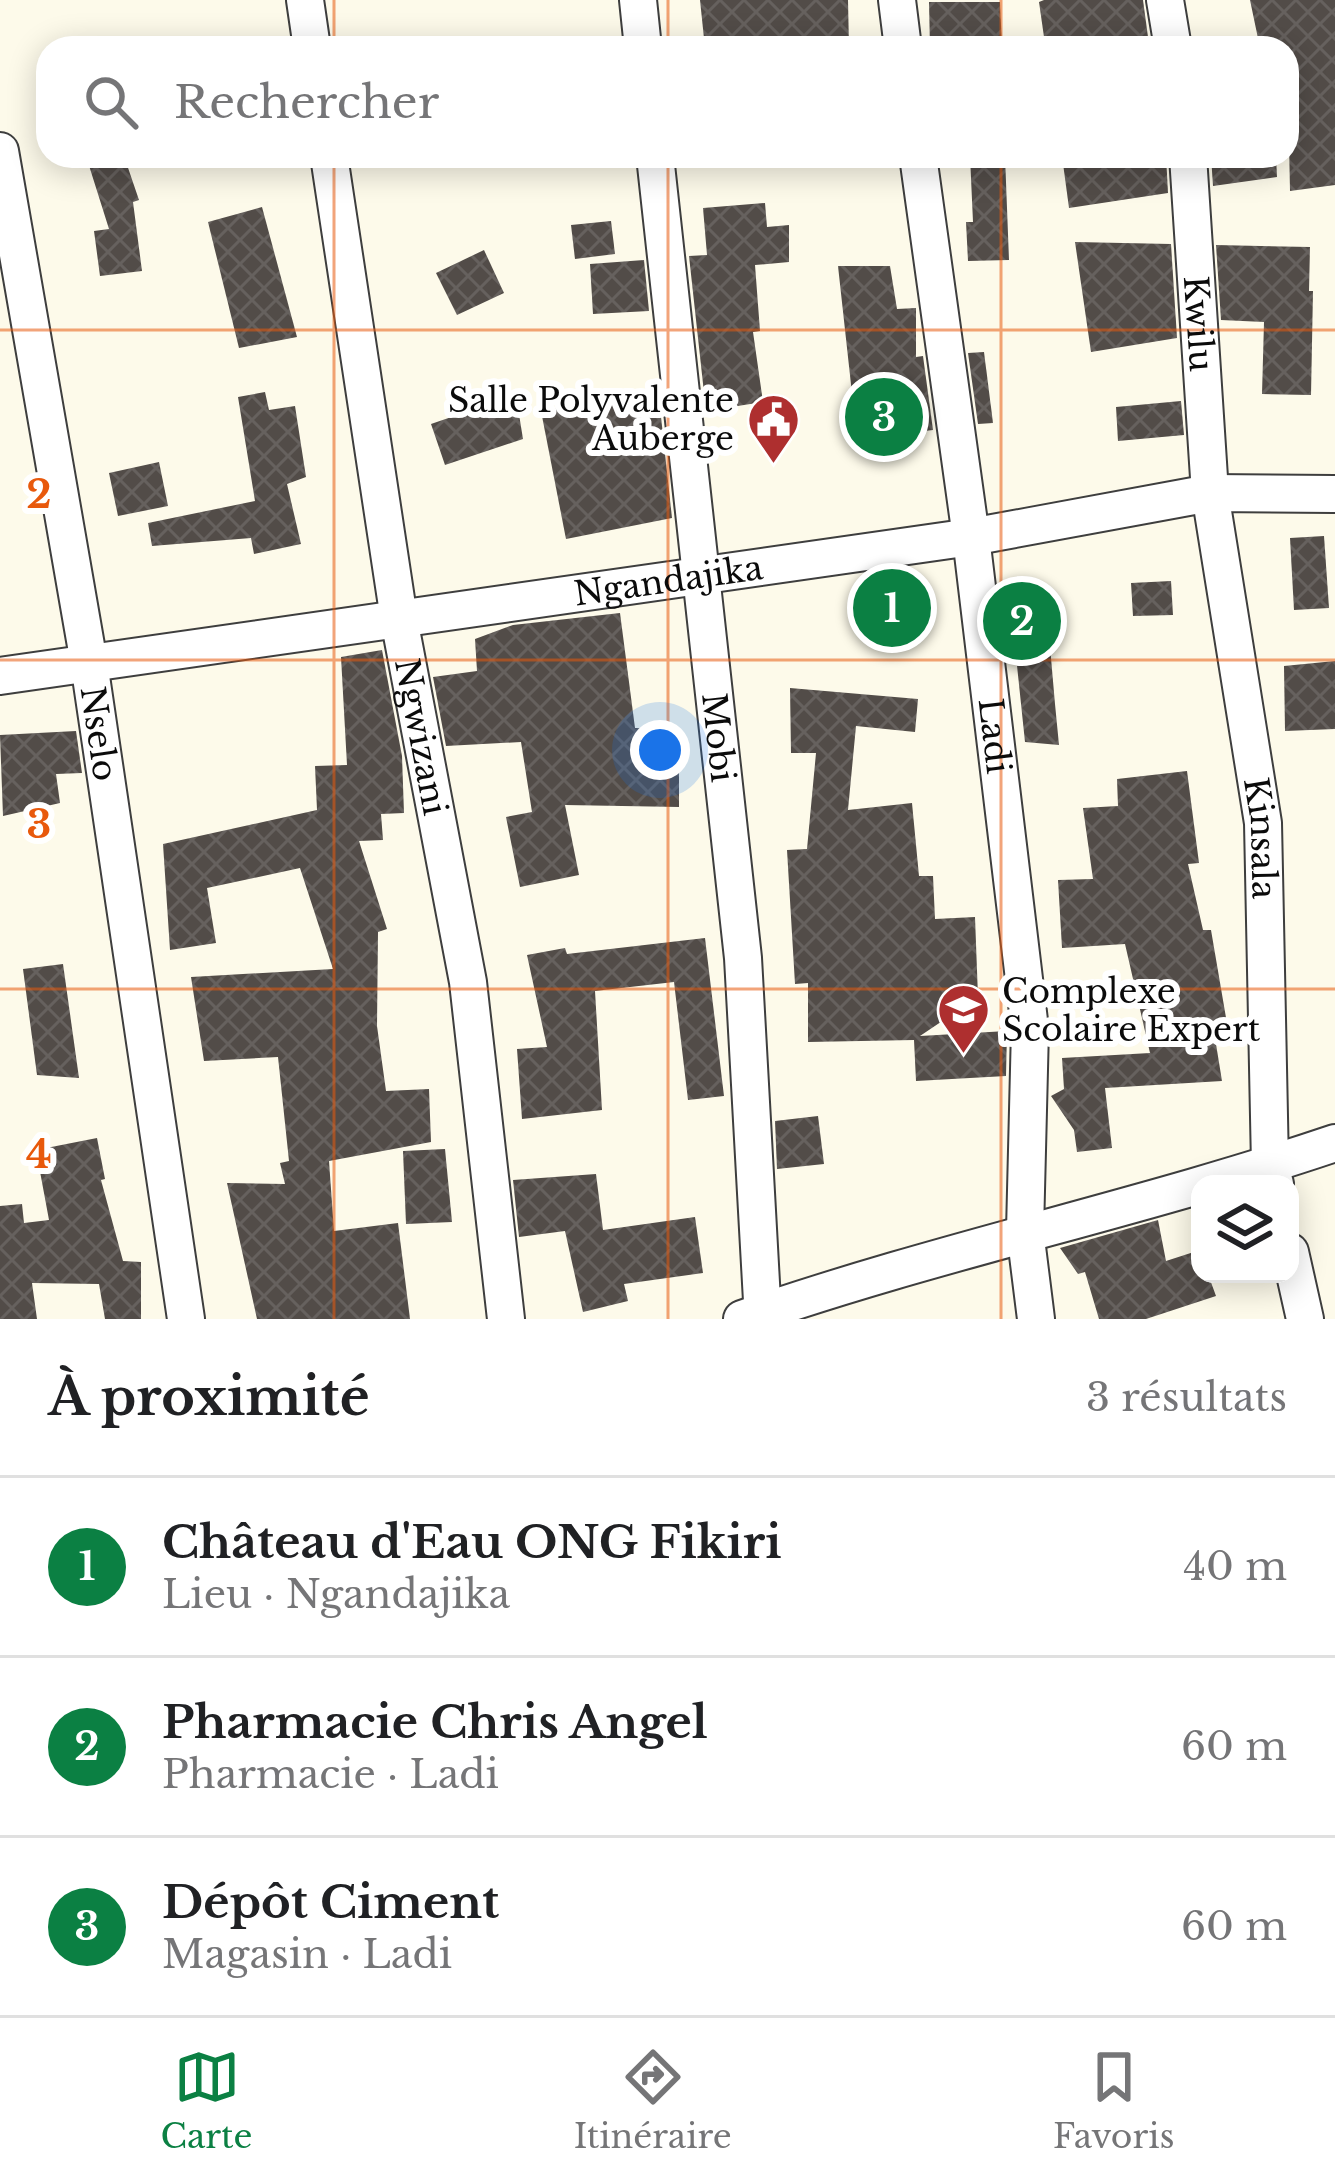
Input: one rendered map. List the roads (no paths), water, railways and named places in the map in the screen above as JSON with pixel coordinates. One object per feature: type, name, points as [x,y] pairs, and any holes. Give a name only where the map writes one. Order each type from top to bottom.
[{"type":"street","points":[[305,0],[310,36]]},
{"type":"street","points":[[638,0],[642,36]]},
{"type":"street","points":[[897,0],[902,36]]},
{"type":"street","points":[[1165,0],[1171,36]]},
{"type":"street","name":"Nselo","points":[[0,151],[89,663],[186,1319]]},
{"type":"street","name":"Ngwizani","points":[[331,168],[400,619],[468,982],[506,1319]]},
{"type":"street","name":"Mobi","points":[[656,168],[743,958],[756,1317]]},
{"type":"street","name":"Ladi","points":[[920,168],[971,537],[1030,1029],[1025,1231],[1036,1319]]},
{"type":"street","name":"Kwilu","points":[[1189,168],[1210,493]]},
{"type":"street","name":"Ngandajika","points":[[0,676],[971,537],[1210,493],[1335,494]]},
{"type":"street","name":"Kinsala","points":[[1210,493],[1263,823],[1272,1174]]},
{"type":"street","points":[[756,1317],[1025,1231],[1272,1174],[1335,1143]]},
{"type":"street","points":[[1297,1283],[1305,1319]]},
{"type":"place","name":"Dépôt Ciment","points":[[884,417]]},
{"type":"place","name":"Salle Polyvalente Auberge","points":[[773,465]]},
{"type":"place","name":"Château d'Eau ONG Fikiri","points":[[892,608]]},
{"type":"place","name":"Pharmacie Chris Angel","points":[[1022,621]]},
{"type":"place","name":"Complexe Scolaire Expert","points":[[963,1056]]}]
